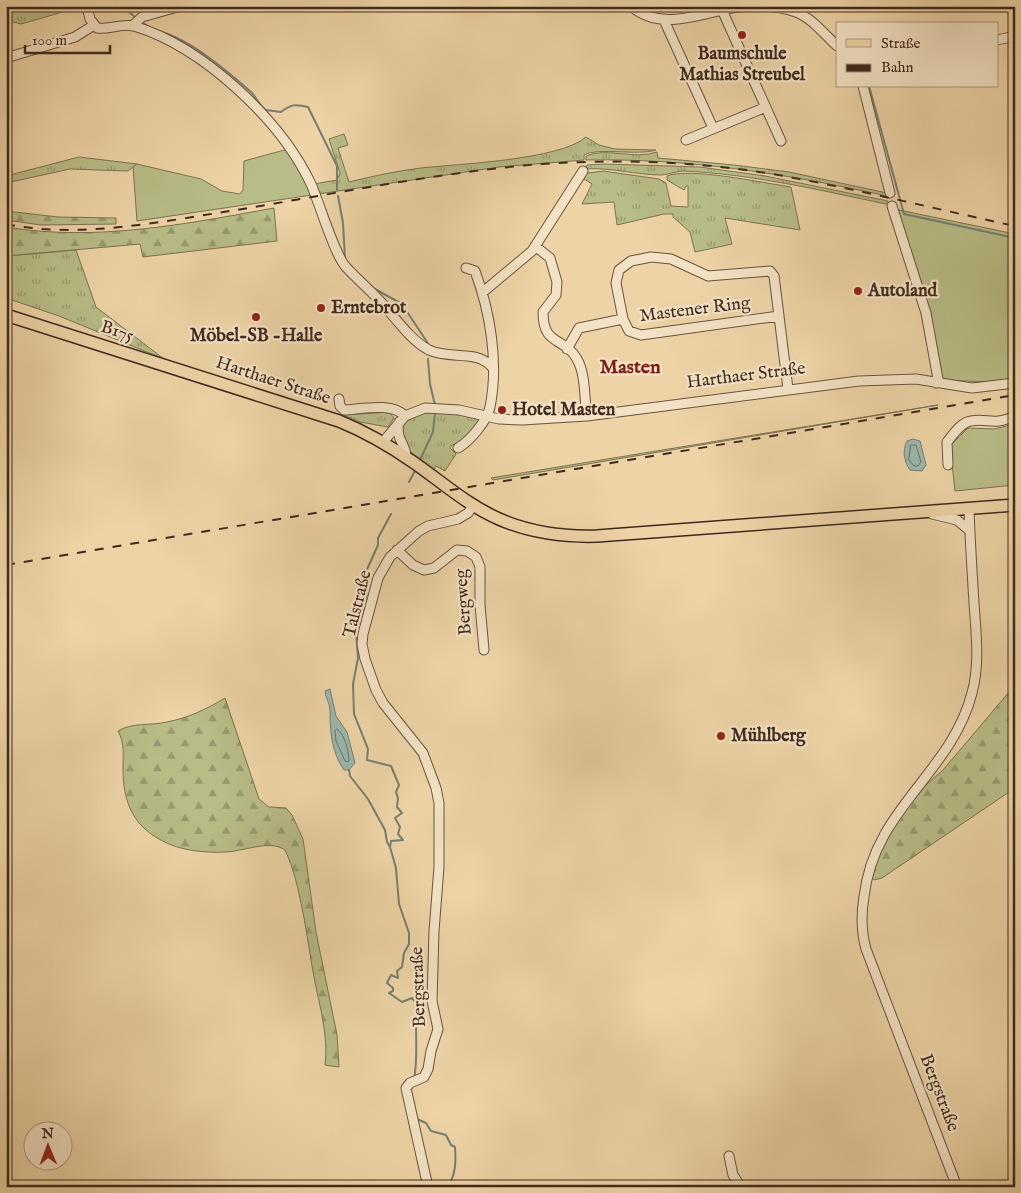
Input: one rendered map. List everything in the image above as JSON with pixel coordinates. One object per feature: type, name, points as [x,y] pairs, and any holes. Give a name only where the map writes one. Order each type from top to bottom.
[{"type":"main road","name":"B175","points":[[6,316],[149,360]]},
{"type":"main road","name":"Harthaer Straße","points":[[149,360],[324,416],[383,442],[414,462],[473,506],[499,519],[527,529],[571,536],[609,535],[1015,505]]},
{"type":"street","points":[[6,58],[75,37],[94,26],[100,28],[121,25],[181,6]]},
{"type":"street","points":[[631,6],[641,13],[664,20],[690,19],[722,10],[767,7],[798,12],[836,45]]},
{"type":"street","points":[[87,7],[94,26]]},
{"type":"street","points":[[722,10],[781,141]]},
{"type":"street","points":[[664,20],[713,128]]},
{"type":"street","points":[[137,21],[157,36],[211,68],[238,90],[270,122],[302,168],[346,268],[420,344],[445,355],[480,357],[486,359],[492,367]]},
{"type":"street","points":[[998,40],[1015,36]]},
{"type":"street","points":[[864,88],[890,193]]},
{"type":"street","points":[[686,140],[766,106]]},
{"type":"street","points":[[483,292],[528,255],[583,171]]},
{"type":"street","points":[[892,206],[926,313],[938,379],[941,384]]},
{"type":"street","points":[[535,246],[550,258],[557,282],[556,295],[543,312],[544,328],[546,334],[573,354],[581,368],[587,416]]},
{"type":"street","name":"Mastener Ring","points":[[779,316],[641,335],[629,331],[623,319],[616,283],[618,270],[631,261],[651,257],[676,260],[708,276],[770,271],[774,276],[779,316],[788,389]]},
{"type":"street","points":[[458,448],[465,444],[490,407],[492,367],[490,327],[483,292],[475,271],[466,268]]},
{"type":"street","name":"Mastener Ring","points":[[567,348],[579,328],[623,319]]},
{"type":"street","name":"Harthaer Straße","points":[[339,399],[340,406],[344,410],[395,409],[402,419],[417,410],[435,408],[486,415],[498,419],[522,420],[587,416],[788,389],[885,379],[916,379],[972,388],[1015,383]]},
{"type":"street","points":[[948,465],[947,442],[965,424],[972,420],[994,423],[1015,416]]},
{"type":"street","points":[[383,442],[402,419]]},
{"type":"street","points":[[402,419],[398,436],[414,462]]},
{"type":"street","name":"Talstraße","points":[[430,772],[418,746],[383,704],[376,690],[362,644],[378,578],[387,562],[397,550],[419,531],[428,526],[458,519],[468,513],[473,506]]},
{"type":"street","name":"Bergstraße","points":[[958,1187],[890,1012],[863,936],[862,921],[865,887],[872,856],[886,829],[955,737],[970,701],[977,661],[968,508]]},
{"type":"street","points":[[912,512],[950,517],[963,523],[969,530]]},
{"type":"street","name":"Bergweg","points":[[397,550],[414,565],[424,570],[434,568],[457,550],[467,551],[476,557],[480,568],[480,605],[484,650]]},
{"type":"street","name":"Bergstraße","points":[[428,1187],[421,1147],[406,1092],[412,1083],[424,1077],[428,1070],[431,1051],[438,1029],[432,1001],[440,820],[436,788],[430,772]]},
{"type":"street","points":[[729,1156],[733,1175],[741,1187]]},
{"type":"green space","points":[[6,6],[80,7],[21,24],[6,20]]},
{"type":"green space","points":[[344,134],[348,145],[338,148],[349,182],[412,169],[532,156],[573,145],[586,137],[599,145],[615,149],[656,150],[648,152],[608,151],[591,153],[584,155],[584,160],[499,167],[318,194],[314,184],[337,180],[340,173],[329,139]]},
{"type":"green space","points":[[288,149],[312,195],[137,221],[133,167],[137,164],[201,179],[222,191],[240,194],[243,190],[244,161]]},
{"type":"green space","points":[[657,152],[658,158],[789,172],[887,193],[887,196],[775,174],[738,169],[662,162],[586,160],[586,156],[594,154],[639,155]]},
{"type":"green space","points":[[79,157],[137,164],[128,171],[70,169],[6,183],[6,176]]},
{"type":"green space","points":[[587,165],[700,167],[765,176],[888,201],[886,204],[785,183],[734,175],[683,171],[661,175],[585,169]]},
{"type":"green space","points":[[603,171],[659,179],[666,183],[671,206],[688,207],[688,186],[684,190],[667,180],[667,176],[677,174],[709,174],[791,187],[800,230],[725,218],[732,244],[695,252],[690,232],[673,217],[673,214],[664,214],[617,225],[614,202],[582,204],[592,184],[581,177],[588,173]]},
{"type":"green space","points":[[274,208],[277,241],[143,257],[140,244],[6,256],[6,227],[73,233],[107,232],[174,225]]},
{"type":"green space","points":[[894,209],[1015,234],[1015,378],[990,382],[942,380]]},
{"type":"green space","points":[[6,211],[58,217],[116,218],[116,224],[41,225],[6,220]]},
{"type":"green space","points":[[76,250],[96,307],[164,359],[59,316],[6,298],[6,256]]},
{"type":"green space","points":[[938,405],[493,480],[491,478]]},
{"type":"green space","points":[[422,411],[443,412],[481,419],[464,442],[452,445],[450,448],[456,454],[445,471],[436,466],[433,470],[414,455],[403,442],[401,428],[405,421]]},
{"type":"green space","points":[[389,412],[394,418],[388,427],[360,422],[343,415]]},
{"type":"green space","points":[[1015,424],[1015,485],[955,491],[950,446],[968,428],[994,429]]},
{"type":"green space","points":[[1015,685],[1015,788],[882,878],[874,880],[872,878],[873,867],[895,823],[926,785],[943,770]]},
{"type":"green space","points":[[225,698],[259,799],[269,807],[286,808],[292,815],[303,839],[316,932],[337,1035],[339,1067],[325,1065],[325,1032],[303,912],[291,863],[285,850],[279,847],[264,846],[211,852],[189,850],[175,846],[147,831],[139,823],[128,804],[125,793],[123,745],[118,731],[130,726],[161,723],[190,716]]},
{"type":"water","points":[[913,439],[920,441],[926,465],[922,471],[910,470],[905,460],[905,445],[907,441]]},
{"type":"water","points":[[330,689],[336,716],[347,732],[355,763],[349,770],[344,770],[334,748],[331,733],[330,707],[325,691]]},
{"type":"waterway","points":[[122,6],[136,18]]},
{"type":"waterway","points":[[142,22],[150,28]]},
{"type":"waterway","points":[[159,31],[183,41],[208,57],[251,92],[266,110],[281,112],[294,105],[308,107],[337,166],[337,190]]},
{"type":"waterway","points":[[831,34],[836,38]]},
{"type":"waterway","points":[[870,88],[904,214],[1015,238]]},
{"type":"waterway","points":[[338,196],[343,223],[345,258]]},
{"type":"waterway","points":[[373,288],[402,304],[429,345]]},
{"type":"waterway","points":[[428,359],[430,384],[435,405]]},
{"type":"waterway","points":[[419,462],[433,432],[435,413]]},
{"type":"waterway","points":[[409,482],[416,469]]},
{"type":"waterway","points":[[391,514],[378,538],[378,545],[365,574],[367,604],[356,631],[358,658],[353,684],[354,714],[368,749],[367,760],[391,766],[399,785],[396,792],[398,798],[397,807],[402,813],[395,818],[400,827],[398,834],[403,840],[391,841],[390,847],[396,868],[399,904],[409,933],[409,944],[404,953],[402,967],[397,971],[398,978],[391,975],[387,983],[393,988],[393,991],[389,993],[402,1002],[412,998],[417,1004],[414,1079]]},
{"type":"waterway","points":[[349,770],[350,776],[368,799],[385,830],[390,847]]},
{"type":"waterway","points":[[417,1119],[426,1123],[431,1131],[446,1135],[451,1145],[455,1147],[454,1173],[447,1187]]},
{"type":"railway","points":[[6,224],[62,230],[119,227],[175,220],[417,179],[492,169],[561,163],[660,162],[725,167],[789,177],[1015,226]]},
{"type":"railway","points":[[6,565],[1015,395]]},
{"type":"place","name":"Baumschule Mathias Streubel","points":[[742,35]]},
{"type":"place","name":"Autoland","points":[[858,291]]},
{"type":"place","name":"Erntebrot","points":[[321,308]]},
{"type":"place","name":"Möbel-SB -Halle","points":[[256,317]]},
{"type":"place","name":"Hotel Masten","points":[[502,410]]},
{"type":"place","name":"Mühlberg","points":[[721,736]]},
{"type":"district","name":"Masten","points":[[630,367]]}]
